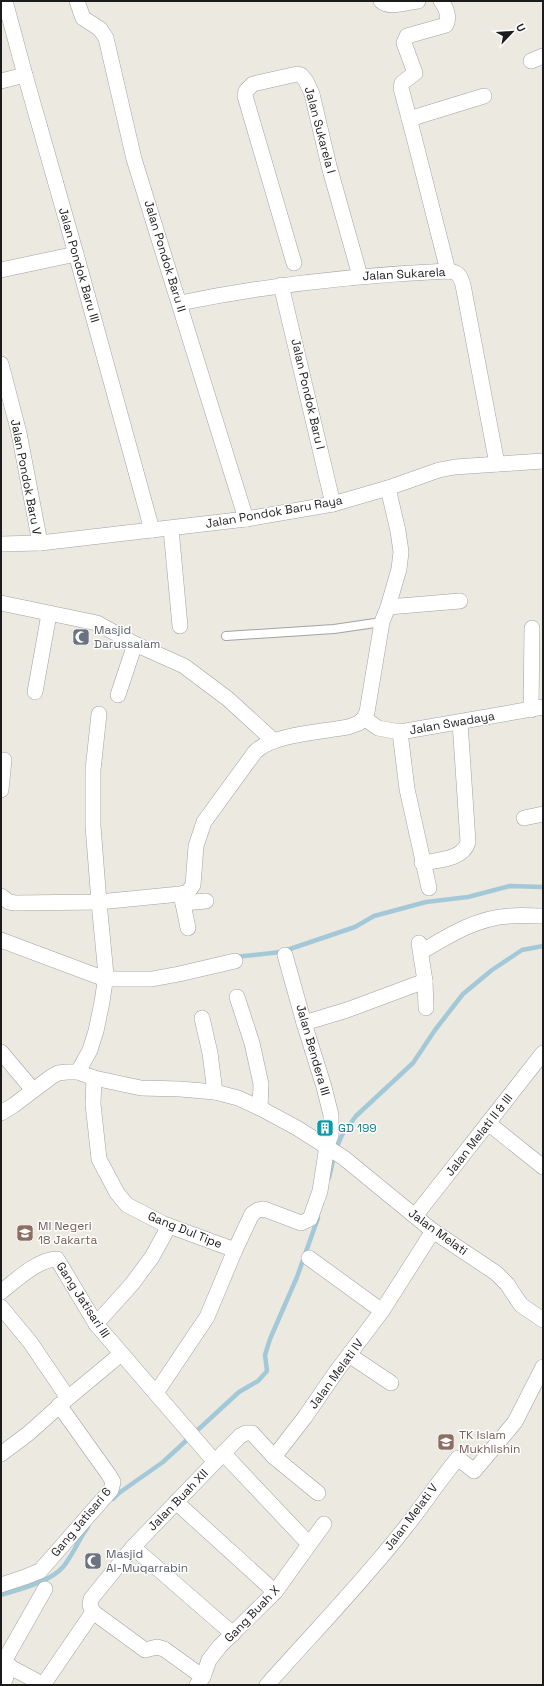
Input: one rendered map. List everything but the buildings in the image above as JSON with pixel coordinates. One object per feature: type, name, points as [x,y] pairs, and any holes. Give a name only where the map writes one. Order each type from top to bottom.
[{"type":"street","name":"Jalan Pondok Baru III","points":[[5,1],[152,530]]},
{"type":"street","name":"Jalan Pondok Baru II","points":[[77,1],[83,18],[100,29],[106,38],[134,159],[246,519]]},
{"type":"street","points":[[381,1],[384,4],[392,5],[418,1]]},
{"type":"street","points":[[448,271],[401,88],[402,83],[415,73],[404,43],[405,38],[407,36],[446,25],[451,2]]},
{"type":"street","name":"Jalan Sukarela I","points":[[294,263],[245,96],[246,91],[253,84],[297,74],[301,75],[306,81],[312,94],[329,166],[360,276]]},
{"type":"street","points":[[1,81],[25,75]]},
{"type":"street","points":[[409,119],[484,96]]},
{"type":"street","points":[[1,270],[76,254]]},
{"type":"street","name":"Jalan Sukarela","points":[[180,303],[282,285],[360,276],[448,271],[460,275],[498,464]]},
{"type":"street","name":"Jalan Pondok Baru I","points":[[282,285],[333,504]]},
{"type":"street","name":"Jalan Pondok Baru V","points":[[1,364],[19,433],[40,543]]},
{"type":"street","name":"Jalan Pondok Baru Raya","points":[[1,544],[40,543],[171,529],[246,519],[333,504],[388,488],[438,470],[455,467],[543,461]]},
{"type":"street","points":[[182,898],[192,888],[196,846],[204,822],[251,757],[260,747],[274,741],[348,727],[360,723],[364,718],[369,704],[382,622],[399,569],[401,552],[398,531],[388,488]]},
{"type":"street","points":[[171,529],[180,626]]},
{"type":"street","points":[[388,607],[460,601]]},
{"type":"street","points":[[1,603],[97,623],[135,644],[184,666],[200,676],[228,699],[274,741]]},
{"type":"street","points":[[35,692],[49,614]]},
{"type":"street","points":[[532,628],[537,708]]},
{"type":"street","points":[[118,695],[135,644]]},
{"type":"street","name":"Jalan Swadaya","points":[[364,718],[378,728],[400,732],[537,708]]},
{"type":"street","points":[[1,1113],[14,1106],[33,1090],[58,1073],[78,1072],[90,1050],[96,1031],[102,1002],[105,973],[93,826],[93,770],[99,714]]},
{"type":"street","points":[[422,863],[458,855],[465,850],[468,842],[460,722]]},
{"type":"street","points":[[400,732],[407,790],[422,863],[429,888]]},
{"type":"street","points":[[1,790],[4,760]]},
{"type":"street","points":[[524,818],[543,814]]},
{"type":"street","points":[[1,897],[9,902],[15,903],[99,902],[182,898],[206,901]]},
{"type":"street","points":[[182,898],[188,928]]},
{"type":"street","points":[[426,1008],[425,981],[420,948],[475,924],[508,916],[543,916]]},
{"type":"street","points":[[1,940],[105,973],[152,979],[235,961]]},
{"type":"street","name":"Jalan Bendera III","points":[[235,1250],[252,1214],[258,1210],[264,1210],[301,1223],[310,1219],[320,1190],[331,1135],[331,1116],[324,1086],[285,955]]},
{"type":"street","points":[[304,1023],[347,1010],[425,981]]},
{"type":"street","points":[[237,997],[254,1050],[261,1084],[260,1108]]},
{"type":"street","points":[[202,1018],[210,1053],[215,1092]]},
{"type":"street","points":[[1,1052],[33,1090]]},
{"type":"street","name":"Jalan Melati II & III","points":[[415,1216],[543,1053]]},
{"type":"street","name":"Jalan Melati","points":[[78,1072],[94,1078],[141,1088],[215,1092],[238,1098],[260,1108],[328,1147],[344,1158],[433,1231],[496,1273],[507,1284],[521,1305],[543,1320]]},
{"type":"street","name":"Gang Dul Tipe","points":[[94,1078],[93,1104],[99,1160],[117,1193],[127,1205],[169,1226],[235,1250]]},
{"type":"street","points":[[488,1123],[543,1167]]},
{"type":"street","points":[[96,1324],[132,1284],[152,1257],[169,1226]]},
{"type":"street","name":"Jalan Melati IV","points":[[274,1457],[305,1417],[382,1310],[433,1231]]},
{"type":"street","points":[[156,1394],[207,1317],[235,1250]]},
{"type":"street","points":[[309,1258],[382,1310]]},
{"type":"street","name":"Gang Jatisari III","points":[[1,1292],[35,1267],[49,1260],[57,1259],[96,1324],[191,1434],[219,1457],[309,1544]]},
{"type":"street","name":"Gang Jatisari 6","points":[[1,1307],[30,1342],[63,1401],[113,1482],[112,1490],[40,1571],[1,1585]]},
{"type":"street","points":[[1,1454],[29,1433],[63,1401],[121,1354]]},
{"type":"street","points":[[349,1355],[391,1383]]},
{"type":"street","name":"Jalan Melati V","points":[[267,1685],[318,1626],[345,1600],[405,1528],[458,1458],[474,1471],[515,1422],[543,1367]]},
{"type":"street","points":[[219,1457],[240,1436],[246,1433],[252,1433],[274,1457],[318,1493]]},
{"type":"street","name":"Jalan Buah XII","points":[[44,1685],[93,1612],[90,1605],[91,1599],[133,1547],[219,1457]]},
{"type":"street","points":[[176,1502],[275,1592]]},
{"type":"street","name":"Gang Buah X","points":[[200,1681],[209,1660],[220,1646],[275,1592],[324,1524]]},
{"type":"street","points":[[133,1547],[233,1634]]},
{"type":"street","points":[[3,1685],[5,1664],[45,1590]]},
{"type":"street","points":[[93,1612],[145,1650],[157,1647],[164,1650],[200,1681]]},
{"type":"street","points":[[5,1664],[44,1685]]},
{"type":"lane","points":[[226,636],[334,629],[382,622]]},
{"type":"waterway","points":[[235,957],[281,952],[355,927],[374,916],[426,902],[468,897],[510,886],[543,887]]},
{"type":"waterway","points":[[329,1178],[335,1152],[342,1135],[356,1116],[413,1063],[435,1030],[463,994],[492,970],[522,950],[543,946]]},
{"type":"waterway","points":[[113,1499],[119,1493],[163,1462],[239,1392],[258,1381],[267,1371],[265,1355],[270,1339],[297,1277],[318,1218]]},
{"type":"waterway","points":[[1,1595],[43,1581],[57,1572],[67,1562],[88,1527]]},
{"type":"place","name":"Masjid Darussalam","points":[[81,637]]},
{"type":"place","name":"GD 199","points":[[325,1128]]},
{"type":"place","name":"MI Negeri 18 Jakarta","points":[[25,1233]]},
{"type":"place","name":"TK Islam Mukhlishin","points":[[446,1442]]},
{"type":"place","name":"Masjid Al-Muqarrabin","points":[[93,1561]]}]
